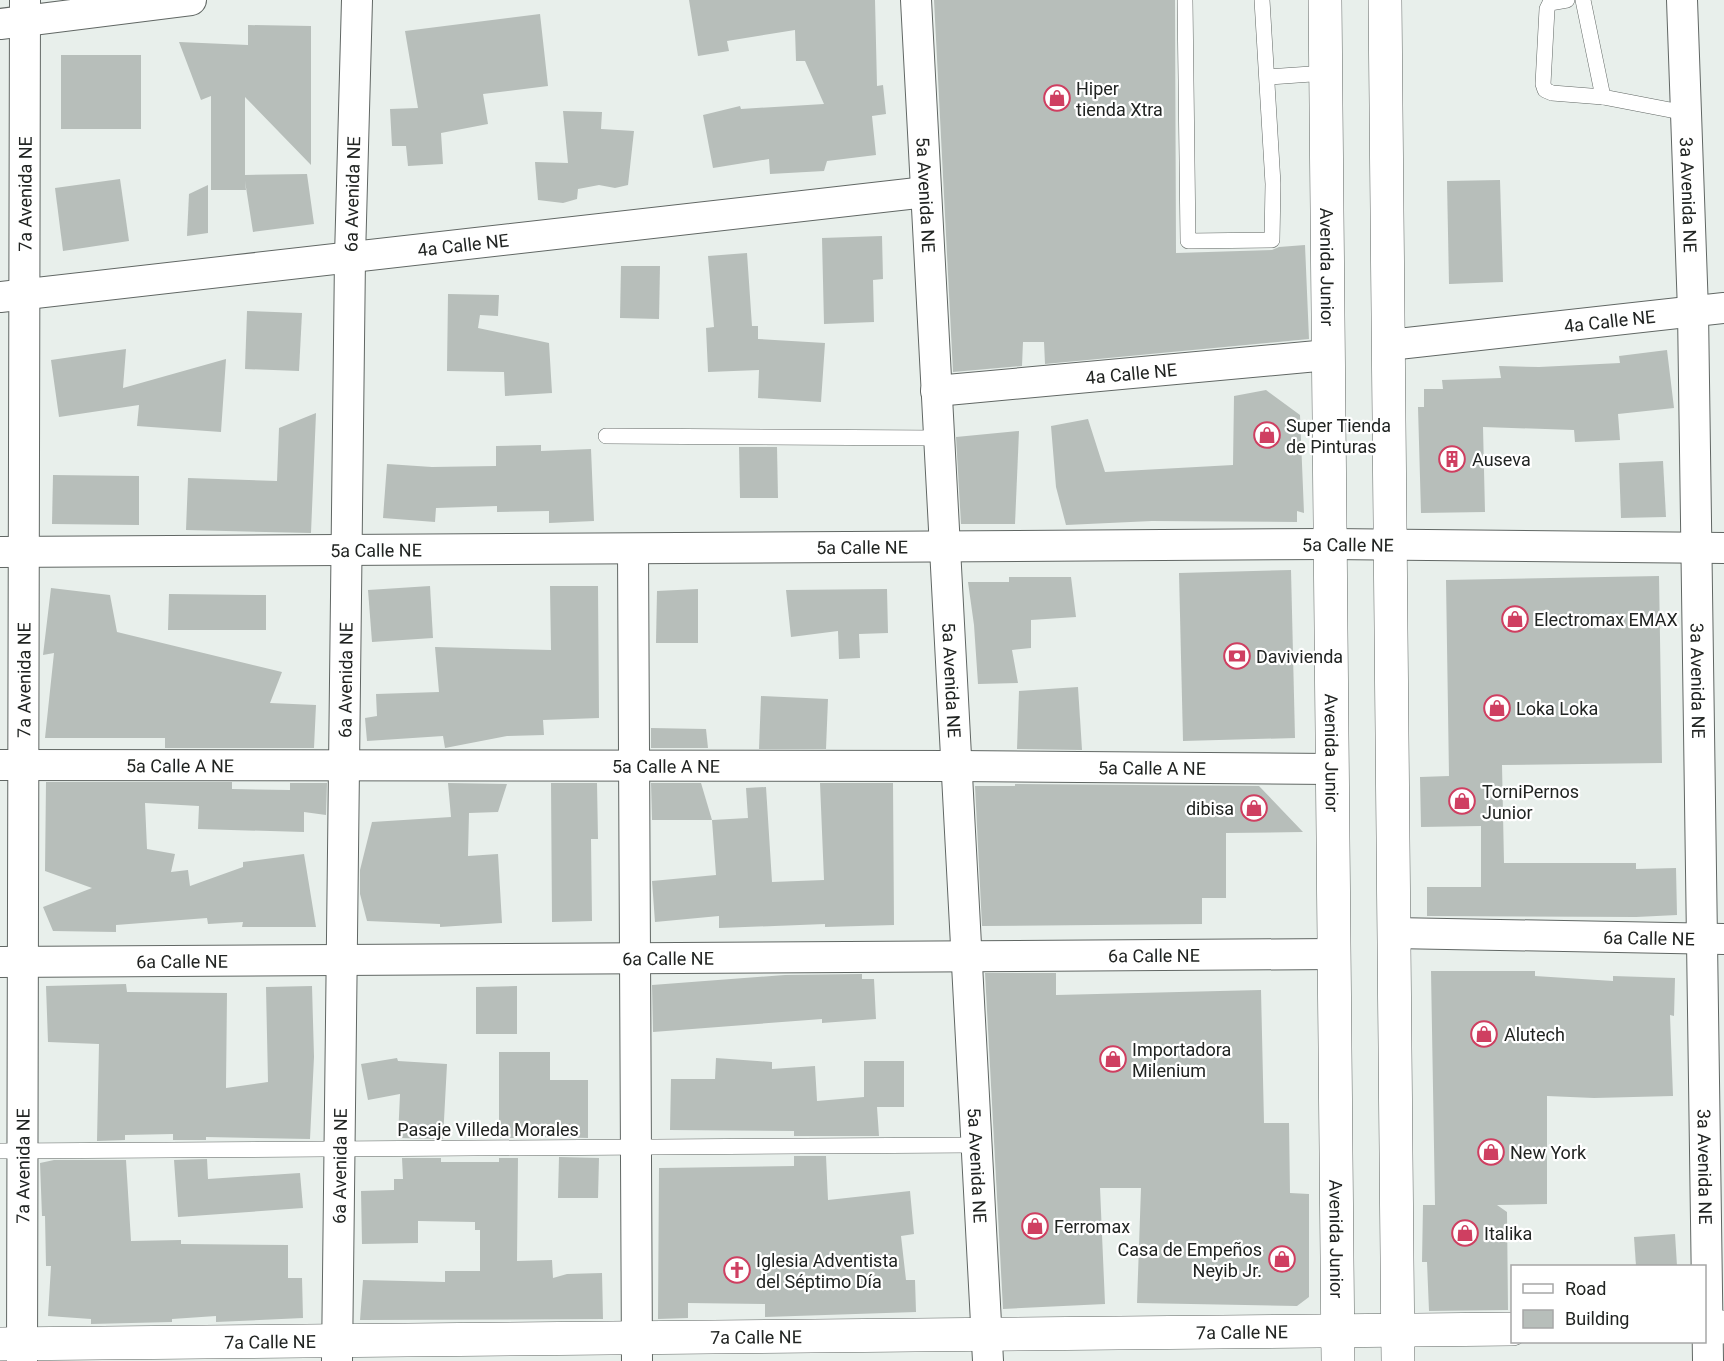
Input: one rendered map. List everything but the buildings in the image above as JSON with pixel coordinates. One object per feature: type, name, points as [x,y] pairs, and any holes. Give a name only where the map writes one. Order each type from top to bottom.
[{"type":"main road","name":"Avenida Junior","points":[[1325,0],[1338,1346]]},
{"type":"main road","points":[[1386,0],[1398,1346]]},
{"type":"main road","name":"7a Calle NE","points":[[15,1349],[337,1351],[1398,1346],[1511,1329]]},
{"type":"street","points":[[17,15],[191,0]]},
{"type":"street","name":"6a Avenida NE","points":[[337,1351],[350,257],[357,0]]},
{"type":"street","name":"5a Avenida NE","points":[[916,0],[987,1347]]},
{"type":"street","name":"3a Avenida NE","points":[[1682,0],[1693,311],[1710,547],[1714,939],[1712,1328],[1708,1361]]},
{"type":"street","name":"7a Avenida NE","points":[[15,1349],[11,1151],[11,962],[12,296],[17,15]]},
{"type":"street","name":"4a Calle NE","points":[[12,296],[926,192]]},
{"type":"street","name":"4a Calle NE","points":[[1389,345],[1724,308]]},
{"type":"street","name":"4a Calle NE","points":[[936,391],[1328,355]]},
{"type":"street","name":"5a Calle NE","points":[[12,552],[945,545],[1330,544],[1710,547]]},
{"type":"street","points":[[633,549],[637,1349]]},
{"type":"street","name":"5a Calle A NE","points":[[12,765],[956,766],[1332,769]]},
{"type":"street","name":"6a Calle NE","points":[[1394,933],[1714,939]]},
{"type":"street","name":"6a Calle NE","points":[[11,962],[1334,954]]},
{"type":"lane","points":[[1185,0],[1188,241],[1272,240],[1273,184],[1262,0]]},
{"type":"lane","points":[[1568,0],[1550,3],[1547,9],[1545,90],[1552,93],[1603,97],[1686,113]]},
{"type":"lane","points":[[1583,0],[1603,97]]},
{"type":"lane","points":[[1268,77],[1326,73]]},
{"type":"lane","points":[[606,436],[939,438]]},
{"type":"lane","name":"Pasaje Villeda Morales","points":[[11,1151],[976,1145]]},
{"type":"place","name":"Hiper tienda Xtra","points":[[1057,98]]},
{"type":"place","name":"Super Tienda de Pinturas","points":[[1267,435]]},
{"type":"place","name":"Auseva","points":[[1452,459]]},
{"type":"place","name":"Electromax EMAX","points":[[1515,619]]},
{"type":"place","name":"Davivienda","points":[[1237,656]]},
{"type":"place","name":"Loka Loka","points":[[1497,708]]},
{"type":"place","name":"TorniPernos Junior","points":[[1462,801]]},
{"type":"place","name":"dibisa","points":[[1254,808]]},
{"type":"place","name":"Alutech","points":[[1484,1034]]},
{"type":"place","name":"Importadora Milenium","points":[[1113,1059]]},
{"type":"place","name":"New York","points":[[1491,1152]]},
{"type":"place","name":"Ferromax","points":[[1035,1226]]},
{"type":"place","name":"Italika","points":[[1465,1233]]},
{"type":"place","name":"Casa de Empeños Neyib Jr.","points":[[1282,1259]]},
{"type":"place","name":"Iglesia Adventista del Séptimo Día","points":[[737,1270]]}]
